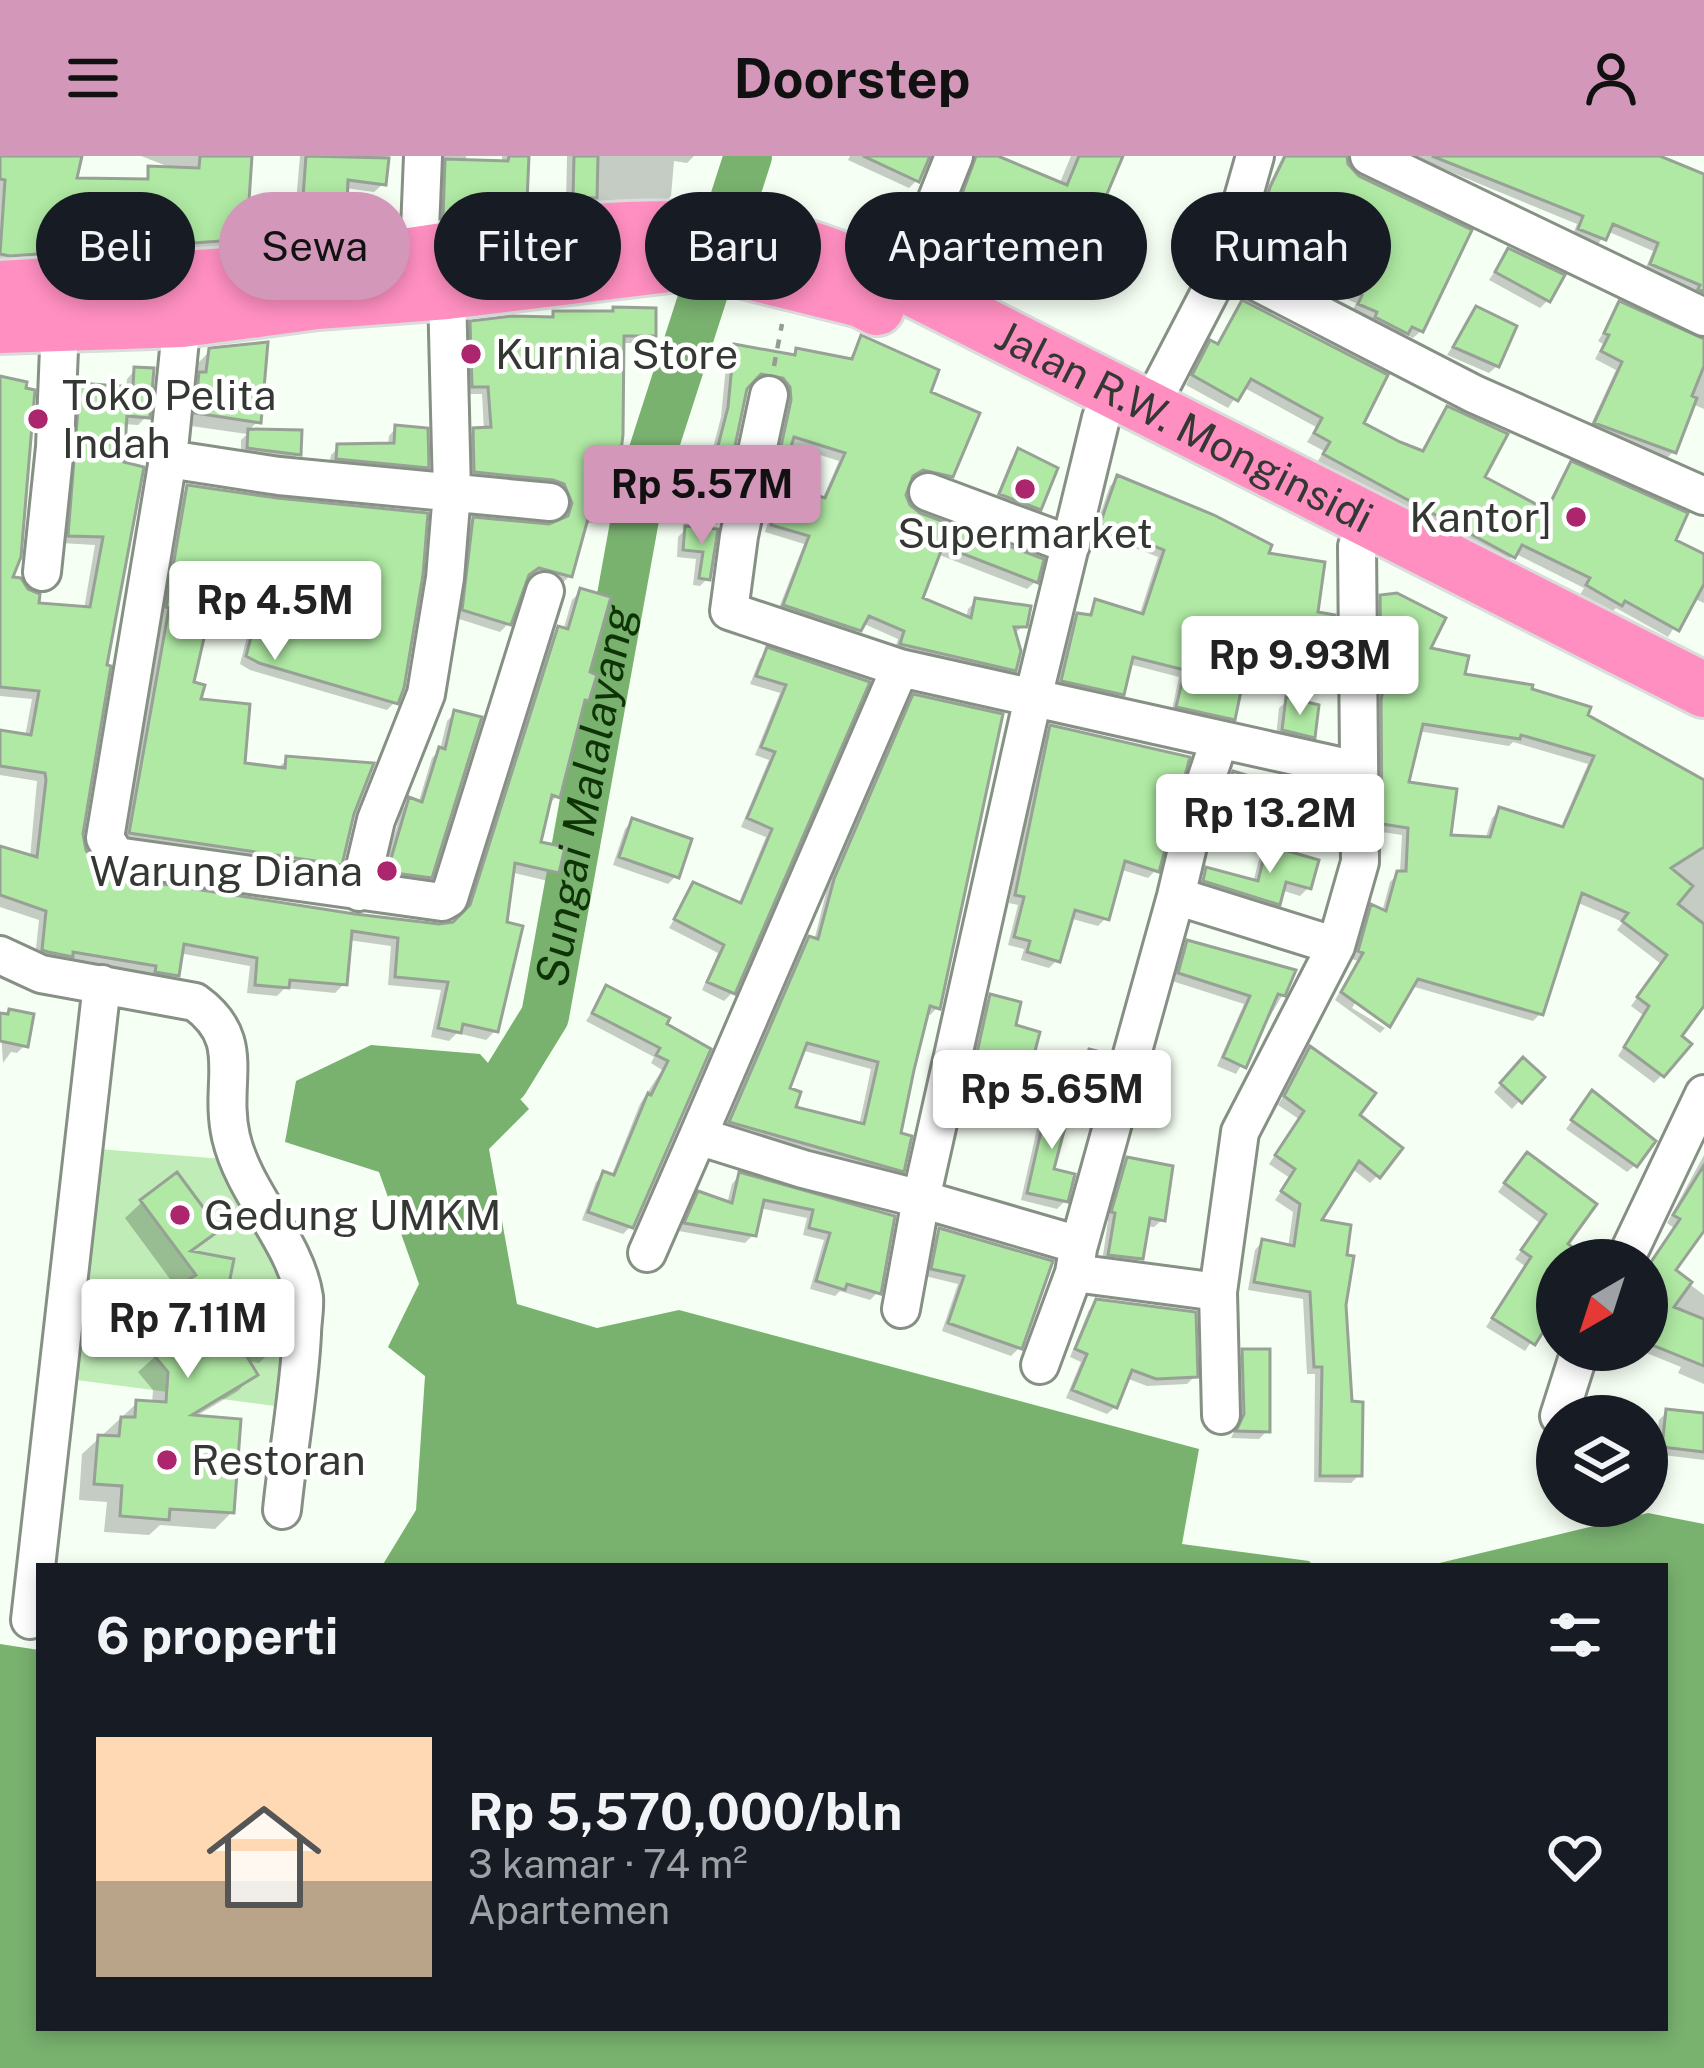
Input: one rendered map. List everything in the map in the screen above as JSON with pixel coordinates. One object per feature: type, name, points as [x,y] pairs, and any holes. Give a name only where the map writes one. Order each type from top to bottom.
[{"type":"highway","name":"Jalan R.W. Monginsidi","points":[[0,288],[118,303],[182,320],[317,302],[575,234],[645,242]]},
{"type":"highway","name":"Jalan R.W. Monginsidi","points":[[0,326],[60,324],[118,303],[433,274]]},
{"type":"highway","name":"Jalan R.W. Monginsidi","points":[[821,285],[1125,415],[1704,690]]},
{"type":"highway","name":"Jalan R.W. Monginsidi","points":[[930,300],[1524,638],[1704,725]]},
{"type":"street","points":[[359,892],[376,820],[426,694],[445,578],[452,492],[423,156]]},
{"type":"street","points":[[940,192],[954,156]]},
{"type":"street","points":[[1369,156],[1704,316]]},
{"type":"street","points":[[1241,192],[1249,158]]},
{"type":"street","points":[[901,1309],[921,1199],[1071,545],[1125,415],[1201,300]]},
{"type":"street","points":[[1292,300],[1474,394],[1704,496]]},
{"type":"street","points":[[182,320],[168,459],[105,838],[122,858],[442,902],[448,898],[545,591]]},
{"type":"street","points":[[42,572],[55,447],[60,324]]},
{"type":"street","points":[[770,395],[739,536],[729,611],[900,668],[1357,770]]},
{"type":"street","points":[[168,459],[279,476],[550,502]]},
{"type":"street","points":[[928,492],[1071,545]]},
{"type":"street","points":[[1221,1415],[1218,1292],[1240,1132],[1336,946],[1360,862],[1357,546]]},
{"type":"street","points":[[647,1253],[900,668]]},
{"type":"street","points":[[1040,1365],[1076,1259],[1219,741]]},
{"type":"street","points":[[1176,896],[1336,946]]},
{"type":"street","points":[[0,955],[40,974],[195,1002],[216,1017],[226,1032],[226,1100],[236,1154],[292,1263],[304,1297],[283,1510]]},
{"type":"street","points":[[29,1620],[102,984]]},
{"type":"street","points":[[1635,1239],[1704,1094]]},
{"type":"street","points":[[698,1136],[921,1199],[1076,1259],[1218,1292]]},
{"type":"path","points":[[763,300],[770,395]]},
{"type":"shaded area","points":[[371,1045],[480,1054],[529,1109],[489,1149],[517,1304],[597,1328],[679,1310],[1199,1449],[1182,1544],[1311,1563],[384,1563],[416,1510],[425,1376],[388,1347],[419,1284],[379,1172],[285,1142],[296,1081]]},
{"type":"shaded area","points":[[86,1148],[236,1160],[300,1298],[290,1408],[61,1378]]},
{"type":"shaded area","points":[[1668,1517],[1704,1524],[1704,2068],[0,2068],[0,1644],[36,1650],[36,2031],[1668,2031],[1668,1563],[1440,1563],[1590,1527],[1668,1527]]},
{"type":"building","points":[[0,156],[82,156],[77,178],[148,179],[148,166],[199,168],[200,156],[252,156],[250,192],[219,192],[219,241],[195,243],[195,192],[36,192],[36,254],[0,254],[5,180],[0,179]]},
{"type":"building","points":[[306,156],[389,158],[386,185],[348,180],[348,192],[303,192]]},
{"type":"building","points":[[509,156],[529,156],[527,192],[444,192],[445,159],[508,161]]},
{"type":"building","points":[[574,156],[598,156],[597,192],[573,192]]},
{"type":"building","points":[[863,156],[930,156],[919,182]]},
{"type":"building","points":[[976,156],[998,156],[1067,185],[1079,156],[1123,156],[1108,192],[963,192]]},
{"type":"building","points":[[1285,156],[1347,156],[1359,176],[1472,230],[1423,332],[1412,327],[1408,334],[1358,304],[1360,300],[1391,300],[1391,192],[1269,192]]},
{"type":"building","points":[[1432,156],[1660,156],[1704,174],[1704,292],[1698,289],[1700,285],[1650,264],[1658,243],[1613,224],[1606,240],[1578,229],[1583,216]]},
{"type":"building","points":[[1508,248],[1565,275],[1550,302],[1495,272]]},
{"type":"building","points":[[1242,300],[1388,375],[1364,423],[1400,442],[1423,451],[1447,406],[1508,434],[1485,477],[1547,510],[1571,461],[1688,513],[1676,540],[1704,554],[1704,584],[1679,631],[1586,585],[1590,578],[1522,545],[1515,558],[1323,454],[1330,442],[1314,433],[1322,418],[1251,379],[1238,401],[1192,375],[1210,340],[1218,344]]},
{"type":"building","points":[[1619,301],[1704,339],[1704,366],[1692,396],[1697,398],[1676,453],[1594,423],[1622,362],[1601,351]]},
{"type":"building","points":[[1476,306],[1517,326],[1499,367],[1453,347]]},
{"type":"building","points":[[613,307],[656,308],[656,336],[624,336],[623,435],[617,484],[608,482],[603,517],[589,515],[572,577],[539,568],[529,575],[511,625],[462,610],[473,517],[549,524],[568,516],[572,503],[564,484],[553,480],[474,472],[473,428],[491,427],[488,387],[472,387],[470,321],[553,317],[553,311],[613,311]]},
{"type":"building","points":[[861,335],[939,370],[931,392],[980,413],[953,477],[923,470],[913,476],[906,495],[920,513],[1044,559],[1038,583],[943,546],[923,598],[971,618],[975,598],[1031,606],[1027,627],[1014,627],[1021,651],[1016,671],[900,644],[904,631],[869,616],[861,631],[783,605],[809,536],[771,525],[777,505],[769,502],[791,400],[783,378],[761,374],[747,389],[722,508],[698,495],[705,472],[711,473],[728,407],[734,344],[795,355],[796,348],[852,359]],"holes":[[[794,437],[845,453],[825,498],[779,484]]]},
{"type":"building","points":[[268,342],[261,423],[195,413],[199,372],[206,372],[209,348]]},
{"type":"building","points":[[134,367],[154,368],[150,418],[127,416],[124,462],[144,467],[107,665],[111,666],[83,834],[86,850],[105,875],[355,914],[453,922],[470,905],[558,626],[568,629],[580,588],[611,597],[590,672],[597,675],[589,701],[585,700],[560,798],[552,795],[541,842],[565,847],[559,873],[515,863],[507,922],[523,926],[498,1032],[463,1024],[461,1033],[438,1028],[448,982],[395,977],[398,938],[352,931],[347,985],[290,980],[289,988],[255,985],[257,958],[184,944],[179,976],[155,972],[156,966],[42,950],[46,911],[0,895],[0,846],[37,857],[46,780],[45,773],[0,766],[0,730],[31,735],[39,691],[0,687],[0,376],[27,382],[26,388],[35,390],[21,557],[13,577],[40,594],[39,603],[90,607],[103,537],[68,536],[80,383],[133,387]]},
{"type":"building","points":[[395,425],[428,428],[429,468],[336,459],[337,444],[394,443]]},
{"type":"building","points":[[248,429],[302,430],[301,455],[247,448]]},
{"type":"building","name":"Supermarket","points":[[1018,448],[1058,468],[1041,510],[999,494]]},
{"type":"building","points":[[1117,475],[1214,515],[1272,545],[1269,553],[1325,562],[1318,612],[1335,615],[1333,677],[1224,639],[1214,679],[1242,686],[1235,720],[1176,707],[1185,670],[1133,657],[1124,695],[1061,681],[1077,613],[1091,615],[1095,599],[1143,614],[1164,550],[1100,524]]},
{"type":"building","points":[[187,485],[428,513],[423,575],[398,704],[259,663],[246,656],[254,626],[209,616],[194,682],[205,685],[201,699],[250,704],[245,763],[285,768],[286,756],[374,763],[354,814],[342,865],[129,833]]},
{"type":"building","points":[[685,526],[718,529],[710,580],[699,578],[703,552],[683,550]]},
{"type":"building","points":[[1397,593],[1446,618],[1431,648],[1469,656],[1465,674],[1533,685],[1532,689],[1591,707],[1588,715],[1704,780],[1704,847],[1671,868],[1693,886],[1678,904],[1704,924],[1704,1006],[1682,1036],[1692,1044],[1664,1077],[1624,1047],[1649,1006],[1637,997],[1667,955],[1622,921],[1628,913],[1582,893],[1543,1015],[1418,979],[1390,1027],[1341,992],[1363,953],[1358,951],[1371,904],[1386,911],[1397,871],[1406,871],[1408,828],[1382,824],[1381,700],[1387,671],[1381,670],[1380,595]],"holes":[[[1423,724],[1520,739],[1521,735],[1594,756],[1563,827],[1499,807],[1490,837],[1451,835],[1457,789],[1409,782]]]},
{"type":"building","points":[[767,647],[870,682],[735,994],[707,982],[724,945],[674,919],[693,882],[741,903],[772,829],[747,818],[775,752],[761,747],[786,685],[756,676]]},
{"type":"building","points":[[913,694],[1003,714],[940,1009],[930,1006],[914,1070],[901,1133],[912,1136],[904,1172],[729,1122],[809,936],[818,939],[834,879]],"holes":[[[807,1043],[878,1062],[864,1124],[796,1107],[801,1092],[790,1088]]]},
{"type":"building","points":[[1286,697],[1319,705],[1315,738],[1282,730]]},
{"type":"building","points":[[454,710],[482,717],[432,878],[387,872],[409,797],[422,802],[439,747],[445,749]]},
{"type":"building","points":[[1050,725],[1190,757],[1159,872],[1125,861],[1109,920],[1075,910],[1060,962],[1027,952],[1030,941],[1014,937],[1024,897],[1015,895]]},
{"type":"building","points":[[1233,771],[1259,779],[1243,834],[1216,826]]},
{"type":"building","points":[[632,818],[692,839],[679,878],[619,857]]},
{"type":"building","points":[[1267,845],[1319,860],[1311,889],[1286,882],[1280,905],[1203,881],[1206,867],[1258,881]]},
{"type":"building","points":[[1187,940],[1296,970],[1285,996],[1278,994],[1246,1068],[1223,1057],[1250,996],[1178,973]]},
{"type":"building","points":[[606,985],[670,1018],[667,1024],[711,1049],[633,1228],[588,1212],[603,1171],[614,1175],[648,1093],[651,1095],[668,1061],[656,1055],[660,1048],[592,1013]]},
{"type":"building","points":[[990,994],[1021,1002],[1016,1025],[1040,1032],[1024,1093],[971,1080]]},
{"type":"building","points":[[9,1009],[34,1014],[28,1047],[0,1041],[0,1013],[8,1014]]},
{"type":"building","points":[[1310,1046],[1376,1093],[1360,1115],[1403,1148],[1380,1178],[1359,1161],[1322,1220],[1351,1225],[1347,1255],[1354,1256],[1346,1305],[1352,1401],[1363,1402],[1362,1476],[1320,1476],[1322,1367],[1314,1367],[1310,1292],[1254,1282],[1262,1239],[1294,1246],[1300,1204],[1281,1191],[1295,1169],[1275,1155],[1304,1111],[1284,1096]]},
{"type":"building","points":[[1089,1049],[1109,1054],[1093,1109],[1074,1104]]},
{"type":"building","points":[[1523,1057],[1545,1077],[1522,1103],[1500,1083]]},
{"type":"building","points":[[1592,1090],[1656,1141],[1637,1167],[1571,1120]]},
{"type":"building","points":[[1050,1091],[1073,1097],[1054,1169],[1075,1174],[1068,1202],[1027,1193]]},
{"type":"building","points":[[1527,1152],[1597,1204],[1572,1239],[1536,1239],[1535,1345],[1492,1318],[1531,1257],[1521,1250],[1546,1214],[1504,1183]]},
{"type":"building","points":[[1127,1157],[1173,1166],[1165,1221],[1150,1218],[1143,1259],[1108,1255],[1115,1213],[1111,1212]]},
{"type":"building","points":[[1704,1165],[1704,1231],[1676,1270],[1692,1282],[1674,1307],[1704,1319],[1704,1366],[1668,1351],[1667,1239],[1680,1219],[1673,1215]]},
{"type":"building","points":[[177,1172],[220,1230],[191,1251],[234,1259],[223,1314],[260,1281],[274,1296],[246,1321],[280,1327],[278,1348],[237,1340],[258,1375],[192,1415],[241,1419],[234,1513],[170,1509],[169,1520],[120,1516],[122,1486],[94,1484],[98,1435],[119,1436],[121,1417],[135,1417],[136,1400],[166,1402],[168,1372],[152,1353],[186,1326],[166,1322],[173,1289],[196,1275],[140,1200]]},
{"type":"building","points":[[739,1172],[895,1216],[881,1294],[816,1281],[830,1233],[809,1228],[813,1210],[764,1200],[756,1236],[684,1223],[698,1191],[732,1203]]},
{"type":"building","points":[[939,1228],[1053,1261],[1022,1349],[948,1323],[964,1276],[931,1269]]},
{"type":"building","points":[[1096,1299],[1196,1312],[1198,1377],[1156,1379],[1132,1370],[1117,1408],[1072,1390],[1087,1354],[1075,1349]]},
{"type":"building","points":[[1242,1349],[1270,1349],[1270,1432],[1236,1431],[1244,1414]]},
{"type":"building","points":[[1668,1409],[1704,1413],[1704,1452],[1668,1448]]},
{"type":"waterway","name":"Sungai Malalayang","points":[[505,1081],[545,1016],[640,491],[748,156]]},
{"type":"place","name":"Kurnia Store","points":[[471,354]]},
{"type":"place","name":"Toko Pelita Indah","points":[[38,419]]},
{"type":"place","name":"Supermarket","points":[[1025,489]]},
{"type":"place","name":"Kantor]","points":[[1576,517]]},
{"type":"place","name":"Warung Diana","points":[[387,871]]},
{"type":"place","name":"Gedung UMKM","points":[[180,1215]]},
{"type":"place","name":"Restoran","points":[[167,1460]]}]
